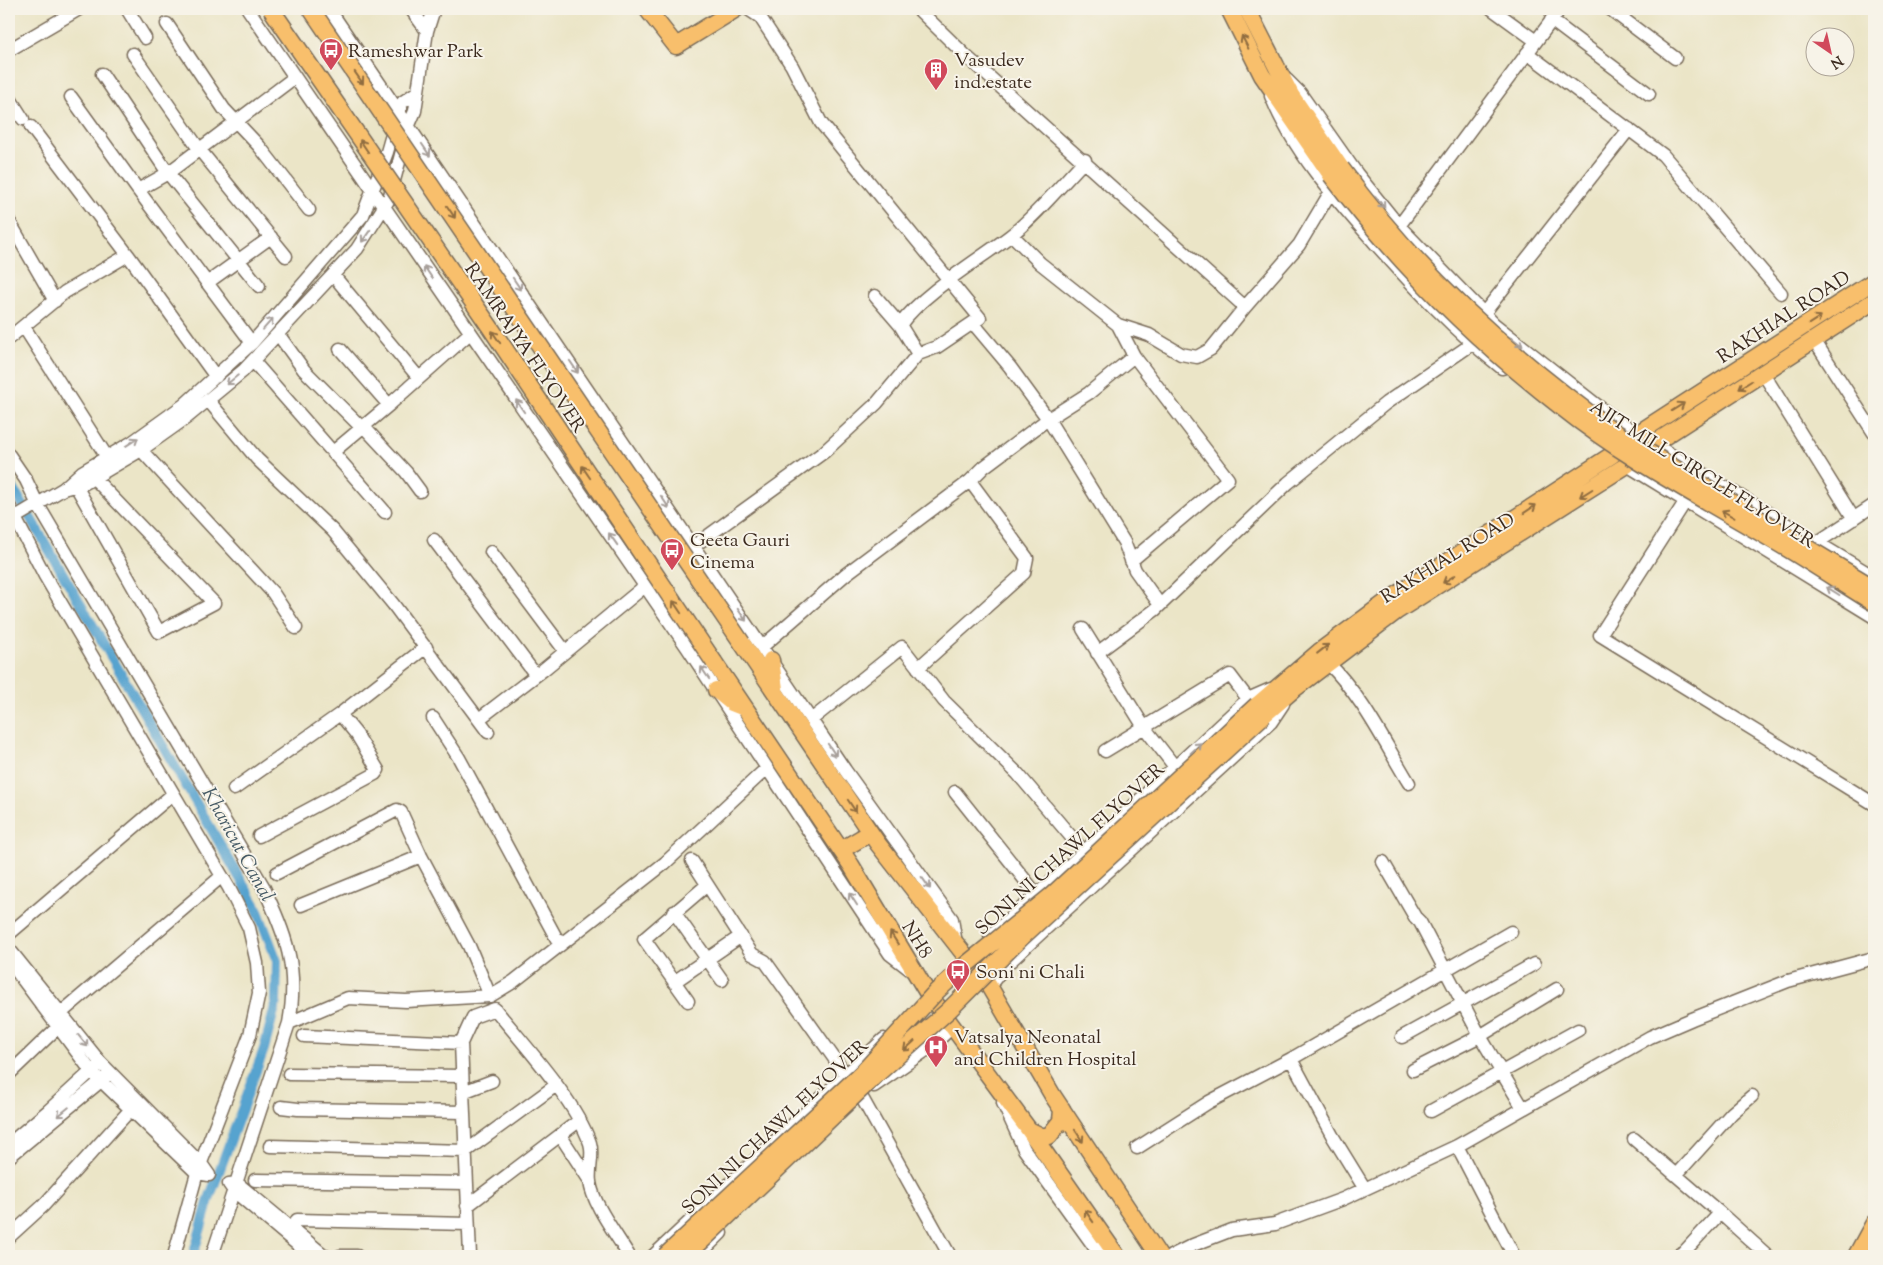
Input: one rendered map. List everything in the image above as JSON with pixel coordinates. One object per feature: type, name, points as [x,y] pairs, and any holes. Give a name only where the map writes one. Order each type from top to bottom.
[{"type":"main road","name":"RAMRAJYA FLYOVER","points":[[272,9],[746,709]]},
{"type":"main road","name":"RAMRAJYA FLYOVER","points":[[311,9],[870,833],[989,986],[1062,1109]]},
{"type":"main road","points":[[647,9],[676,46],[736,9]]},
{"type":"main road","points":[[1229,9],[1268,71]]},
{"type":"main road","points":[[1247,9],[1268,71]]},
{"type":"main road","name":"AJIT MILL CIRCLE FLYOVER","points":[[1268,71],[1291,95],[1336,172],[1394,251],[1454,316],[1560,407],[1664,477],[1777,542],[1874,603]]},
{"type":"main road","name":"AJIT MILL CIRCLE FLYOVER","points":[[1336,172],[1476,320],[1595,418],[1618,434],[1874,588]]},
{"type":"main road","name":"RAKHIAL ROAD","points":[[1637,434],[1874,281]]},
{"type":"main road","name":"RAKHIAL ROAD","points":[[1653,444],[1814,340],[1872,306]]},
{"type":"main road","name":"RAKHIAL ROAD","points":[[1290,686],[1320,652],[1389,600],[1612,455]]},
{"type":"main road","name":"RAKHIAL ROAD","points":[[1290,686],[1328,663],[1397,611],[1627,466]]},
{"type":"main road","points":[[767,653],[776,693]]},
{"type":"main road","name":"SONI NI CHAWL FLYOVER","points":[[665,1256],[864,1071],[942,986],[1051,896],[1256,706],[1290,686]]},
{"type":"main road","points":[[716,690],[732,703],[746,709]]},
{"type":"main road","name":"SONI NI CHAWL FLYOVER","points":[[686,1256],[876,1076],[956,1004],[1256,706]]},
{"type":"main road","name":"NH8","points":[[746,709],[757,739],[841,850],[927,992],[1029,1130],[1117,1256]]},
{"type":"main road","points":[[841,850],[870,833]]},
{"type":"main road","points":[[1029,1130],[1041,1136],[1049,1136],[1061,1121],[1062,1109]]},
{"type":"main road","points":[[1062,1109],[1159,1256]]},
{"type":"main road","points":[[1856,1256],[1874,1223]]},
{"type":"main road","points":[[1864,1256],[1874,1237]]},
{"type":"street","points":[[9,50],[79,9]]},
{"type":"street","points":[[127,9],[145,38]]},
{"type":"street","points":[[248,9],[716,690],[757,739],[767,768],[890,954],[918,976]]},
{"type":"street","points":[[330,9],[811,720],[952,919],[960,950],[1036,895],[1175,767],[1256,706],[1230,675],[1105,751]]},
{"type":"street","points":[[411,9],[427,31]]},
{"type":"street","points":[[63,489],[76,486],[94,478],[141,450],[208,400],[253,361],[357,248],[385,208],[398,168],[415,110],[416,93],[427,31],[434,9]]},
{"type":"street","points":[[694,546],[824,452],[877,403],[918,354],[937,347],[980,318],[821,123],[792,66],[760,17],[748,9]]},
{"type":"street","points":[[918,9],[966,56],[1085,160],[1140,214],[1245,307]]},
{"type":"street","points":[[1492,9],[1536,41]]},
{"type":"street","points":[[1399,226],[1560,9]]},
{"type":"street","points":[[1610,9],[1675,58]]},
{"type":"street","points":[[1552,20],[1648,94]]},
{"type":"street","points":[[167,24],[224,109],[259,146],[309,210]]},
{"type":"street","points":[[1527,52],[1663,155],[1781,293]]},
{"type":"street","points":[[133,54],[199,149],[286,256]]},
{"type":"street","points":[[1268,71],[1300,93],[1357,174],[1399,226],[1494,324],[1608,414],[1637,434],[1874,577]]},
{"type":"street","points":[[1268,71],[1278,114],[1330,193],[1399,271],[1472,344],[1627,466],[1874,617]]},
{"type":"street","points":[[102,74],[168,173],[260,286]]},
{"type":"street","points":[[138,190],[168,173],[295,77]]},
{"type":"street","points":[[174,1256],[205,1172],[250,1035],[259,993],[257,963],[249,928],[222,876],[11,515],[38,505],[63,489],[82,472],[184,405],[252,343],[363,215],[399,110],[403,102],[416,93]]},
{"type":"street","points":[[9,96],[27,123],[128,255],[216,376]]},
{"type":"street","points":[[71,97],[252,343]]},
{"type":"street","points":[[1484,313],[1629,129]]},
{"type":"street","points":[[900,325],[907,316],[949,281],[1012,235],[1085,160]]},
{"type":"street","points":[[1012,235],[1040,263],[1118,325],[1149,335],[1181,354],[1197,358],[1211,349],[1299,245],[1330,193],[1357,174]]},
{"type":"street","points":[[9,221],[55,301]]},
{"type":"street","points":[[208,283],[271,237]]},
{"type":"street","points":[[9,338],[55,301],[128,255]]},
{"type":"street","points":[[333,275],[419,378]]},
{"type":"street","points":[[876,296],[900,325],[918,354]]},
{"type":"street","points":[[973,324],[1010,367],[1048,419],[1124,542],[1135,570],[1160,605]]},
{"type":"street","points":[[1118,325],[1134,356],[1228,478],[1131,561]]},
{"type":"street","points":[[24,327],[107,457]]},
{"type":"street","points":[[333,452],[470,333]]},
{"type":"street","points":[[278,334],[304,370],[358,424],[364,427],[406,472],[420,491]]},
{"type":"street","points":[[1814,340],[1874,433]]},
{"type":"street","points":[[1097,653],[1160,605],[1288,482],[1386,403],[1472,344]]},
{"type":"street","points":[[340,349],[389,405]]},
{"type":"street","points":[[767,653],[846,574],[970,481],[984,467],[1048,419],[1089,393],[1134,356]]},
{"type":"street","points":[[253,361],[385,512]]},
{"type":"street","points":[[1763,374],[1854,519]]},
{"type":"street","points":[[208,400],[257,458],[333,531],[426,647],[488,732]]},
{"type":"street","points":[[1612,455],[1637,434]]},
{"type":"street","points":[[1627,466],[1653,444]]},
{"type":"street","points":[[141,450],[273,593],[296,628]]},
{"type":"street","points":[[9,455],[26,480],[38,505],[263,886],[282,928],[293,965],[294,998],[290,1023],[231,1186],[212,1256]]},
{"type":"street","points":[[76,486],[159,632],[214,604],[94,478]]},
{"type":"street","points":[[918,668],[1024,573],[1027,558],[970,481]]},
{"type":"street","points":[[1684,502],[1600,635],[1874,804]]},
{"type":"street","points":[[1818,542],[1874,505]]},
{"type":"street","points":[[434,540],[535,674]]},
{"type":"street","points":[[491,552],[564,651]]},
{"type":"street","points":[[479,719],[645,586]]},
{"type":"street","points":[[1083,629],[1144,727],[1175,767]]},
{"type":"street","points":[[234,789],[340,714],[426,647]]},
{"type":"street","points":[[811,720],[902,647],[944,702],[1018,774],[1084,852]]},
{"type":"street","points":[[1328,663],[1342,676],[1409,783]]},
{"type":"street","points":[[989,986],[1006,965],[1271,722],[1290,686]]},
{"type":"street","points":[[258,836],[375,774],[378,770],[362,742],[340,714]]},
{"type":"street","points":[[433,718],[459,758],[560,945]]},
{"type":"street","points":[[290,1023],[348,998],[406,1000],[490,996],[513,982],[682,848],[767,768]]},
{"type":"street","points":[[955,792],[1036,895]]},
{"type":"street","points":[[9,934],[174,794]]},
{"type":"street","points":[[278,873],[397,810],[401,812],[421,856],[469,946],[490,996]]},
{"type":"street","points":[[301,905],[421,856]]},
{"type":"street","points":[[692,861],[752,954],[765,961],[846,1075]]},
{"type":"street","points":[[1383,862],[1415,917],[1420,922],[1462,1004],[1523,1108]]},
{"type":"street","points":[[9,1074],[57,1020],[222,876]]},
{"type":"street","points":[[688,1001],[644,939],[707,885]]},
{"type":"street","points":[[674,912],[722,980]]},
{"type":"street","points":[[1136,1148],[1209,1102],[1291,1059],[1511,932]]},
{"type":"street","points":[[674,982],[741,936]]},
{"type":"street","points":[[9,949],[57,1020]]},
{"type":"street","points":[[1171,1256],[1232,1230],[1275,1224],[1366,1189],[1457,1146],[1650,1037],[1692,1019],[1788,980],[1874,958]]},
{"type":"street","points":[[9,961],[96,1067],[100,1082],[205,1172],[231,1186],[325,1256]]},
{"type":"street","points":[[1402,1037],[1534,964]]},
{"type":"street","points":[[1414,1070],[1480,1036],[1557,989]]},
{"type":"street","points":[[653,1256],[886,1038],[927,992]]},
{"type":"street","points":[[470,1256],[461,1043],[473,1017],[495,1009],[580,1120],[591,1146],[590,1181]]},
{"type":"street","points":[[698,1256],[881,1080],[932,1046],[952,1027]]},
{"type":"street","points":[[1431,1111],[1578,1030]]},
{"type":"street","points":[[304,1036],[461,1043]]},
{"type":"street","points":[[1291,1059],[1333,1137],[1366,1189]]},
{"type":"street","points":[[96,1067],[111,1072],[205,1172]]},
{"type":"street","points":[[9,1144],[96,1067]]},
{"type":"street","points":[[9,1157],[111,1072]]},
{"type":"street","points":[[289,1074],[462,1076]]},
{"type":"street","points":[[463,1092],[492,1081]]},
{"type":"street","points":[[270,1146],[466,1151],[555,1086]]},
{"type":"street","points":[[996,1087],[1024,1149],[1101,1256]]},
{"type":"street","points":[[1676,1175],[1732,1113],[1752,1096]]},
{"type":"street","points":[[862,1098],[950,1256]]},
{"type":"street","points":[[281,1107],[298,1109],[464,1112]]},
{"type":"street","points":[[9,1237],[43,1206],[132,1108]]},
{"type":"street","points":[[467,1206],[580,1120]]},
{"type":"street","points":[[560,1136],[590,1181],[596,1200],[628,1256]]},
{"type":"street","points":[[1634,1139],[1720,1213],[1766,1256]]},
{"type":"street","points":[[1457,1146],[1514,1256]]},
{"type":"street","points":[[255,1180],[467,1182]]},
{"type":"street","points":[[231,1186],[311,1256]]},
{"type":"street","points":[[1676,1256],[1684,1252],[1720,1213]]},
{"type":"street","points":[[297,1220],[468,1224]]},
{"type":"street","points":[[340,1256],[357,1256]]},
{"type":"waterway","name":"Kharicut Canal","points":[[9,481],[256,906],[277,961],[276,1003],[264,1049],[209,1199],[193,1256]]},
{"type":"place","name":"Rameshwar Park","points":[[331,71]]},
{"type":"place","name":"Vasudev ind.estate","points":[[936,91]]},
{"type":"place","name":"Geeta Gauri Cinema","points":[[672,571]]},
{"type":"place","name":"Soni ni Chali","points":[[958,992]]},
{"type":"place","name":"Vatsalya Neonatal and Children Hospital","points":[[936,1068]]}]
